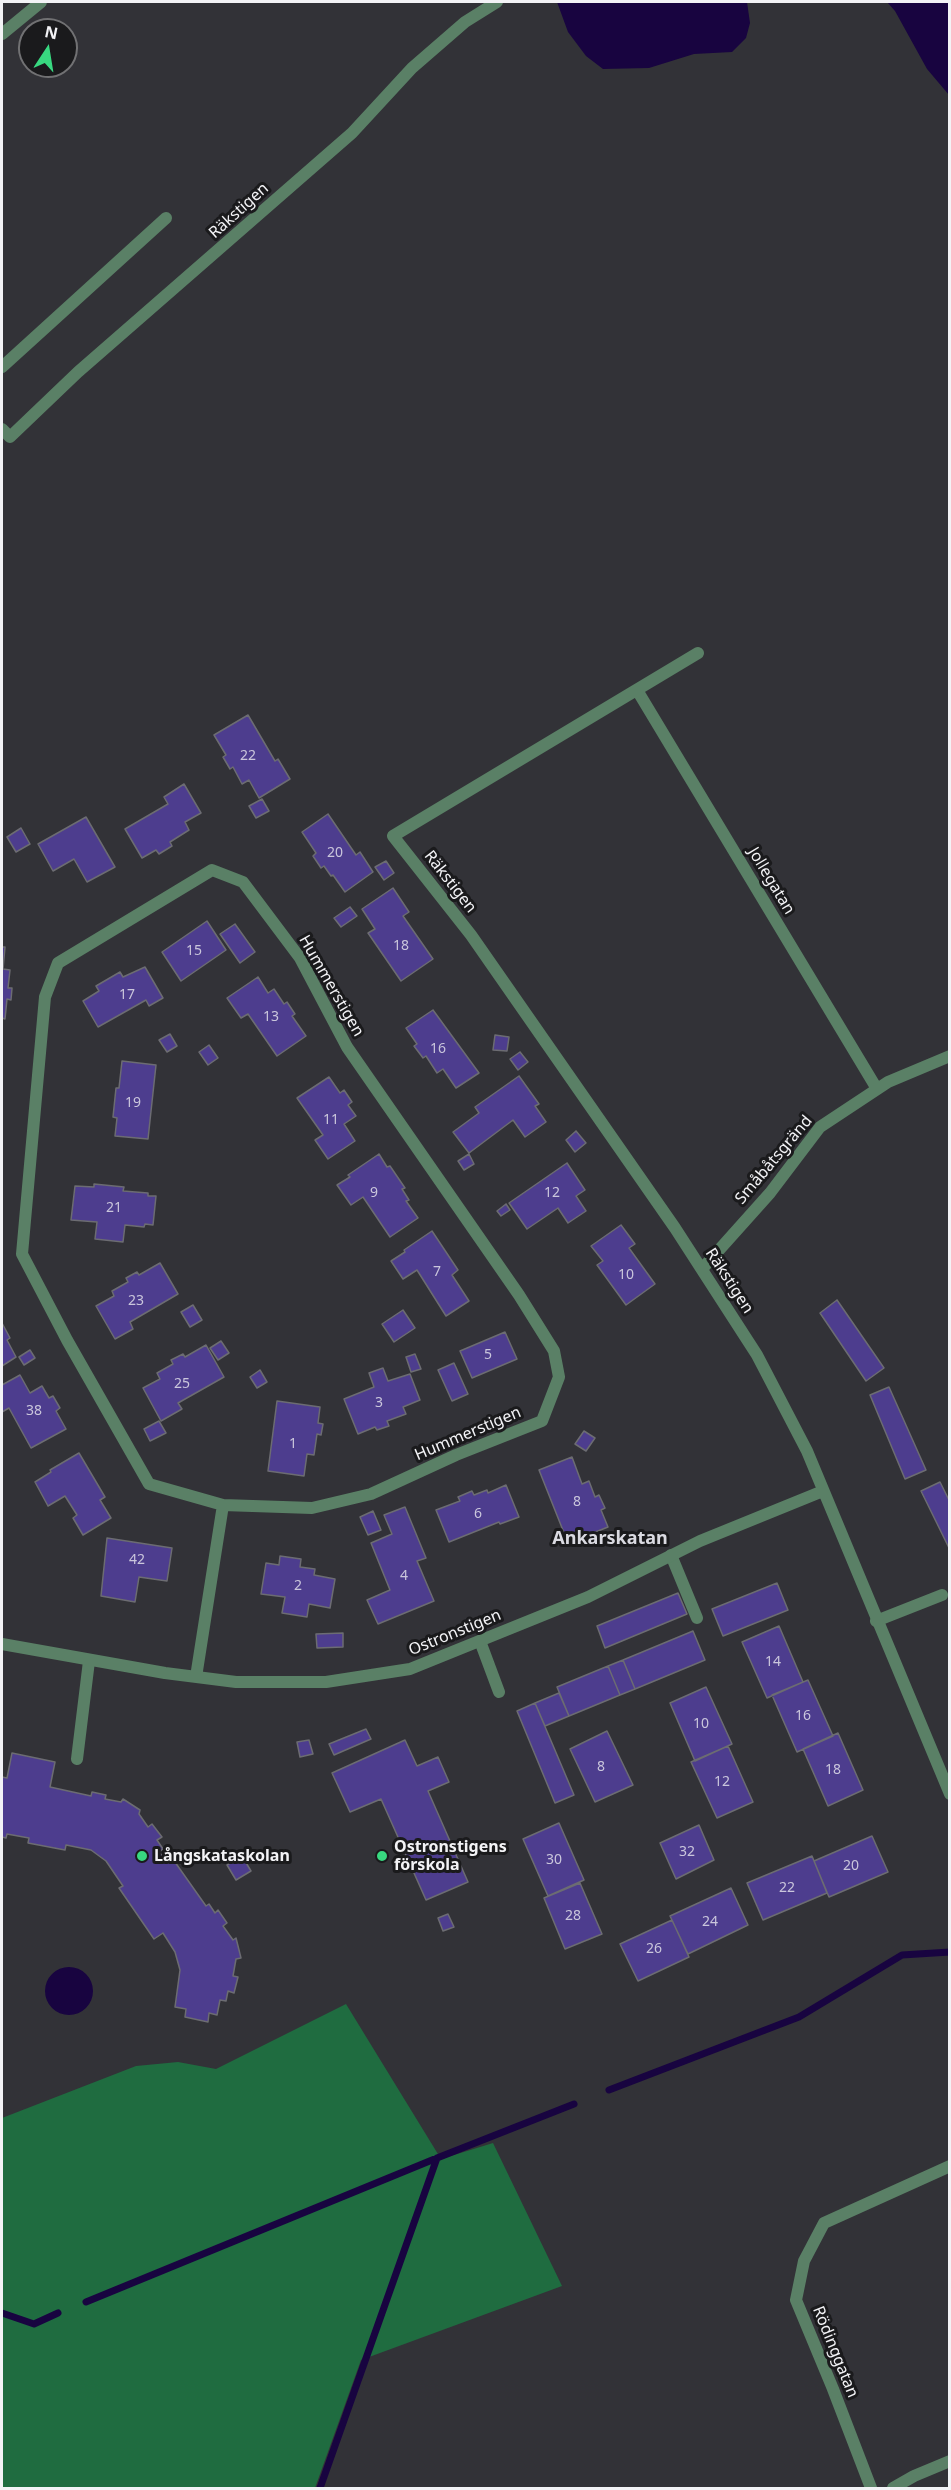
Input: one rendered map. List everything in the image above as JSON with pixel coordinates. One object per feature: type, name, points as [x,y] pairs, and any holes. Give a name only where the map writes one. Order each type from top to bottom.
[{"type":"street","points":[[2,34],[40,2]]},
{"type":"street","name":"Räkstigen","points":[[2,429],[10,437],[78,372],[352,133],[412,68],[465,22],[497,2]]},
{"type":"street","points":[[2,367],[166,218]]},
{"type":"street","points":[[637,690],[698,653]]},
{"type":"street","name":"Räkstigen","points":[[637,690],[393,836],[471,935],[702,1269],[757,1355],[807,1451],[950,1794]]},
{"type":"street","name":"Jollegatan","points":[[637,690],[877,1089]]},
{"type":"street","name":"Hummerstigen","points":[[212,870],[243,882],[300,958],[347,1047],[519,1295],[548,1341],[554,1351],[559,1377],[542,1420],[456,1455],[371,1494],[312,1508],[223,1505],[149,1484],[67,1340],[22,1254],[45,996],[58,963],[212,870]]},
{"type":"street","name":"Småbåtsgränd","points":[[702,1269],[770,1193],[820,1127],[888,1082],[950,1056]]},
{"type":"street","name":"Ostronstigen","points":[[2,1644],[89,1660],[236,1682],[326,1682],[410,1669],[588,1597],[700,1541],[823,1491]]},
{"type":"street","points":[[196,1677],[223,1505]]},
{"type":"street","points":[[671,1556],[697,1618]]},
{"type":"street","points":[[876,1621],[942,1595]]},
{"type":"street","points":[[480,1641],[500,1692]]},
{"type":"street","points":[[77,1759],[89,1660]]},
{"type":"street","name":"Rödinggatan","points":[[870,2488],[833,2389],[796,2300],[804,2261],[824,2223],[950,2166]]},
{"type":"street","points":[[893,2488],[914,2476],[948,2466]]},
{"type":"green space","points":[[346,2004],[441,2159],[493,2143],[562,2286],[361,2360],[315,2488],[2,2488],[2,2118],[136,2066],[178,2062],[216,2069]]},
{"type":"shaded area","points":[[557,2],[747,2],[750,23],[746,38],[732,52],[694,54],[649,68],[603,69],[586,56],[568,32]]},
{"type":"shaded area","points":[[887,2],[949,2],[949,95],[927,69],[895,11]]},
{"type":"shaded area","points":[[69,1967],[86,1974],[93,1991],[86,2008],[69,2015],[52,2008],[45,1991],[52,1974]]},
{"type":"building","points":[[248,715],[275,761],[278,759],[290,779],[259,798],[249,780],[242,784],[233,767],[230,769],[223,757],[226,755],[214,735]]},
{"type":"building","points":[[184,784],[201,813],[185,822],[189,830],[170,842],[172,846],[159,854],[156,850],[142,858],[125,829],[168,804],[164,797]]},
{"type":"building","points":[[262,799],[269,811],[256,818],[249,806]]},
{"type":"building","points":[[328,814],[356,855],[360,852],[373,872],[345,892],[324,866],[321,868],[313,856],[316,853],[302,832]]},
{"type":"building","points":[[86,817],[115,867],[87,882],[74,859],[53,871],[38,844]]},
{"type":"building","points":[[21,828],[30,844],[16,852],[7,837]]},
{"type":"building","points":[[386,861],[394,873],[384,880],[375,867]]},
{"type":"building","points":[[393,888],[409,912],[403,916],[433,959],[401,981],[368,933],[375,929],[362,909]]},
{"type":"building","points":[[350,907],[357,916],[341,927],[334,918]]},
{"type":"building","points":[[207,921],[226,950],[181,981],[162,952]]},
{"type":"building","points":[[235,924],[255,952],[240,963],[220,934]]},
{"type":"building","points":[[2,947],[5,947],[3,969],[10,970],[8,988],[12,988],[11,1000],[7,999],[5,1019],[2,1018]]},
{"type":"building","points":[[145,967],[163,998],[149,1006],[146,1000],[98,1027],[83,1001],[99,991],[96,986],[120,972],[123,977]]},
{"type":"building","points":[[258,977],[268,993],[274,989],[284,1004],[287,1002],[295,1014],[292,1016],[306,1036],[277,1056],[248,1014],[241,1018],[227,998]]},
{"type":"building","points":[[433,1010],[479,1073],[456,1088],[443,1069],[437,1073],[426,1056],[423,1058],[414,1046],[417,1044],[406,1028]]},
{"type":"building","points":[[170,1034],[177,1046],[167,1052],[159,1040]]},
{"type":"building","points":[[495,1035],[509,1037],[507,1051],[493,1050]]},
{"type":"building","points":[[209,1045],[218,1058],[208,1065],[199,1052]]},
{"type":"building","points":[[520,1052],[528,1062],[518,1070],[510,1059]]},
{"type":"building","points":[[122,1061],[156,1065],[148,1139],[115,1136],[117,1118],[113,1117]]},
{"type":"building","points":[[519,1076],[539,1104],[535,1106],[546,1122],[525,1137],[513,1120],[469,1153],[453,1132],[479,1113],[475,1107]]},
{"type":"building","points":[[329,1077],[340,1093],[344,1090],[352,1102],[348,1105],[356,1116],[344,1124],[355,1141],[328,1159],[315,1140],[323,1135],[297,1098]]},
{"type":"building","points":[[576,1131],[586,1143],[575,1152],[566,1140]]},
{"type":"building","points":[[379,1154],[405,1188],[402,1189],[409,1200],[406,1201],[418,1218],[390,1237],[363,1197],[351,1205],[337,1185]]},
{"type":"building","points":[[469,1154],[474,1164],[464,1170],[458,1161]]},
{"type":"building","points":[[567,1163],[585,1190],[576,1196],[586,1211],[568,1223],[558,1208],[527,1229],[509,1203]]},
{"type":"building","points":[[94,1184],[124,1187],[123,1191],[156,1196],[153,1225],[145,1224],[144,1227],[125,1225],[123,1242],[95,1239],[97,1222],[71,1220],[75,1186],[94,1187]]},
{"type":"building","points":[[506,1204],[510,1210],[501,1216],[497,1211]]},
{"type":"building","points":[[621,1225],[635,1244],[629,1248],[655,1284],[626,1305],[597,1265],[603,1261],[591,1246]]},
{"type":"building","points":[[432,1231],[458,1270],[452,1275],[469,1301],[446,1316],[417,1270],[403,1279],[391,1261]]},
{"type":"building","points":[[160,1263],[178,1294],[130,1322],[133,1329],[115,1339],[96,1306],[114,1296],[112,1291],[128,1282],[126,1278],[137,1272],[139,1275]]},
{"type":"building","points":[[837,1300],[884,1368],[866,1381],[820,1313]]},
{"type":"building","points":[[193,1305],[202,1320],[190,1327],[181,1312]]},
{"type":"building","points":[[403,1310],[415,1328],[394,1342],[382,1324]]},
{"type":"building","points":[[2,1323],[10,1338],[7,1340],[16,1357],[2,1366]]},
{"type":"building","points":[[505,1332],[517,1359],[472,1378],[460,1351]]},
{"type":"building","points":[[221,1341],[229,1353],[218,1360],[210,1348]]},
{"type":"building","points":[[206,1345],[224,1377],[178,1403],[182,1409],[161,1421],[143,1388],[160,1379],[157,1373],[173,1364],[171,1360],[183,1354],[185,1357]]},
{"type":"building","points":[[30,1350],[35,1358],[24,1365],[19,1357]]},
{"type":"building","points":[[415,1354],[421,1369],[411,1372],[406,1357]]},
{"type":"building","points":[[454,1363],[468,1394],[452,1401],[438,1370]]},
{"type":"building","points":[[383,1368],[388,1381],[410,1374],[420,1400],[403,1407],[406,1414],[387,1421],[389,1426],[377,1430],[375,1427],[358,1434],[344,1399],[374,1387],[369,1373]]},
{"type":"building","points":[[260,1370],[267,1382],[257,1388],[250,1377]]},
{"type":"building","points":[[20,1375],[30,1393],[42,1386],[49,1398],[53,1396],[60,1408],[56,1411],[66,1429],[31,1448],[9,1408],[2,1412],[2,1385]]},
{"type":"building","points":[[889,1387],[926,1470],[905,1479],[870,1395]]},
{"type":"building","points":[[277,1401],[320,1407],[318,1423],[323,1424],[321,1435],[317,1434],[314,1455],[307,1454],[304,1476],[268,1471]]},
{"type":"building","points":[[159,1421],[166,1433],[150,1441],[144,1429]]},
{"type":"building","points":[[584,1431],[595,1438],[586,1451],[575,1444]]},
{"type":"building","points":[[79,1453],[105,1497],[100,1500],[111,1518],[83,1535],[73,1518],[77,1515],[65,1496],[48,1506],[35,1482]]},
{"type":"building","points":[[572,1457],[582,1484],[589,1481],[595,1497],[599,1495],[605,1508],[601,1510],[608,1527],[568,1543],[539,1470]]},
{"type":"building","points":[[940,1482],[950,1502],[950,1550],[921,1491]]},
{"type":"building","points":[[506,1485],[519,1517],[500,1524],[499,1522],[449,1542],[436,1510],[460,1501],[458,1497],[472,1491],[474,1495],[487,1490],[488,1493]]},
{"type":"building","points":[[405,1507],[426,1558],[417,1561],[434,1601],[378,1624],[367,1600],[390,1590],[371,1543],[392,1534],[384,1515]]},
{"type":"building","points":[[373,1511],[381,1530],[368,1535],[360,1517]]},
{"type":"building","points":[[107,1538],[172,1548],[167,1581],[139,1577],[135,1602],[101,1596]]},
{"type":"building","points":[[280,1556],[301,1559],[300,1567],[315,1569],[314,1575],[335,1579],[330,1608],[309,1604],[307,1617],[282,1613],[285,1597],[261,1594],[266,1563],[279,1565]]},
{"type":"building","points":[[777,1583],[788,1610],[723,1636],[712,1609]]},
{"type":"building","points":[[678,1593],[687,1614],[605,1648],[597,1626]]},
{"type":"building","points":[[779,1626],[803,1682],[767,1698],[742,1642]]},
{"type":"building","points":[[693,1631],[705,1660],[635,1689],[623,1660]]},
{"type":"building","points":[[343,1633],[343,1647],[317,1648],[316,1634]]},
{"type":"building","points":[[623,1660],[635,1689],[620,1695],[608,1666]]},
{"type":"building","points":[[608,1666],[620,1695],[569,1716],[557,1687]]},
{"type":"building","points":[[808,1680],[833,1736],[797,1752],[772,1695]]},
{"type":"building","points":[[706,1687],[732,1744],[695,1761],[670,1703]]},
{"type":"building","points":[[559,1693],[569,1716],[545,1726],[535,1703]]},
{"type":"building","points":[[535,1703],[574,1795],[555,1803],[517,1711]]},
{"type":"building","points":[[366,1729],[371,1739],[334,1755],[329,1744]]},
{"type":"building","points":[[607,1731],[633,1785],[595,1802],[570,1749]]},
{"type":"building","points":[[838,1733],[863,1790],[828,1806],[803,1749]]},
{"type":"building","points":[[309,1740],[313,1754],[300,1757],[297,1742]]},
{"type":"building","points":[[405,1740],[417,1766],[438,1757],[449,1782],[428,1791],[468,1882],[426,1900],[381,1799],[350,1812],[332,1773]]},
{"type":"building","points":[[728,1746],[753,1802],[717,1818],[691,1762]]},
{"type":"building","points":[[12,1753],[55,1762],[50,1787],[91,1796],[92,1792],[106,1795],[105,1799],[121,1802],[123,1799],[140,1810],[139,1814],[148,1827],[152,1824],[162,1837],[157,1840],[163,1849],[159,1852],[165,1859],[170,1855],[206,1906],[209,1904],[215,1913],[218,1910],[227,1923],[223,1926],[233,1940],[236,1938],[241,1958],[236,1959],[233,1976],[238,1977],[234,1993],[228,1991],[226,2001],[220,2000],[217,2015],[209,2013],[208,2022],[185,2017],[186,2009],[175,2007],[180,1970],[175,1952],[163,1933],[154,1939],[119,1888],[123,1886],[106,1861],[91,1850],[66,1845],[65,1850],[28,1843],[29,1838],[7,1834],[6,1838],[2,1837],[2,1777],[7,1778]]},
{"type":"building","points":[[559,1823],[584,1880],[548,1896],[523,1839]]},
{"type":"building","points":[[699,1825],[714,1860],[676,1879],[660,1843]]},
{"type":"building","points":[[872,1836],[888,1872],[829,1897],[814,1861]]},
{"type":"building","points":[[242,1856],[251,1871],[236,1880],[227,1865]]},
{"type":"building","points":[[812,1856],[827,1893],[763,1920],[747,1883]]},
{"type":"building","points":[[580,1883],[602,1934],[565,1949],[544,1898]]},
{"type":"building","points":[[731,1888],[748,1925],[688,1954],[670,1916]]},
{"type":"building","points":[[448,1914],[454,1927],[443,1931],[438,1918]]},
{"type":"building","points":[[672,1920],[689,1957],[638,1981],[620,1944]]},
{"type":"waterway","points":[[609,2090],[799,2017],[902,1955],[950,1952]]},
{"type":"waterway","points":[[86,2302],[574,2104]]},
{"type":"waterway","points":[[320,2488],[437,2158]]},
{"type":"waterway","points":[[2,2313],[34,2324],[58,2313]]},
{"type":"place","name":"Långskataskolan","points":[[142,1856]]},
{"type":"place","name":"Ostronstigens förskola","points":[[382,1856]]},
{"type":"district","name":"Ankarskatan","points":[[610,1539]]}]
